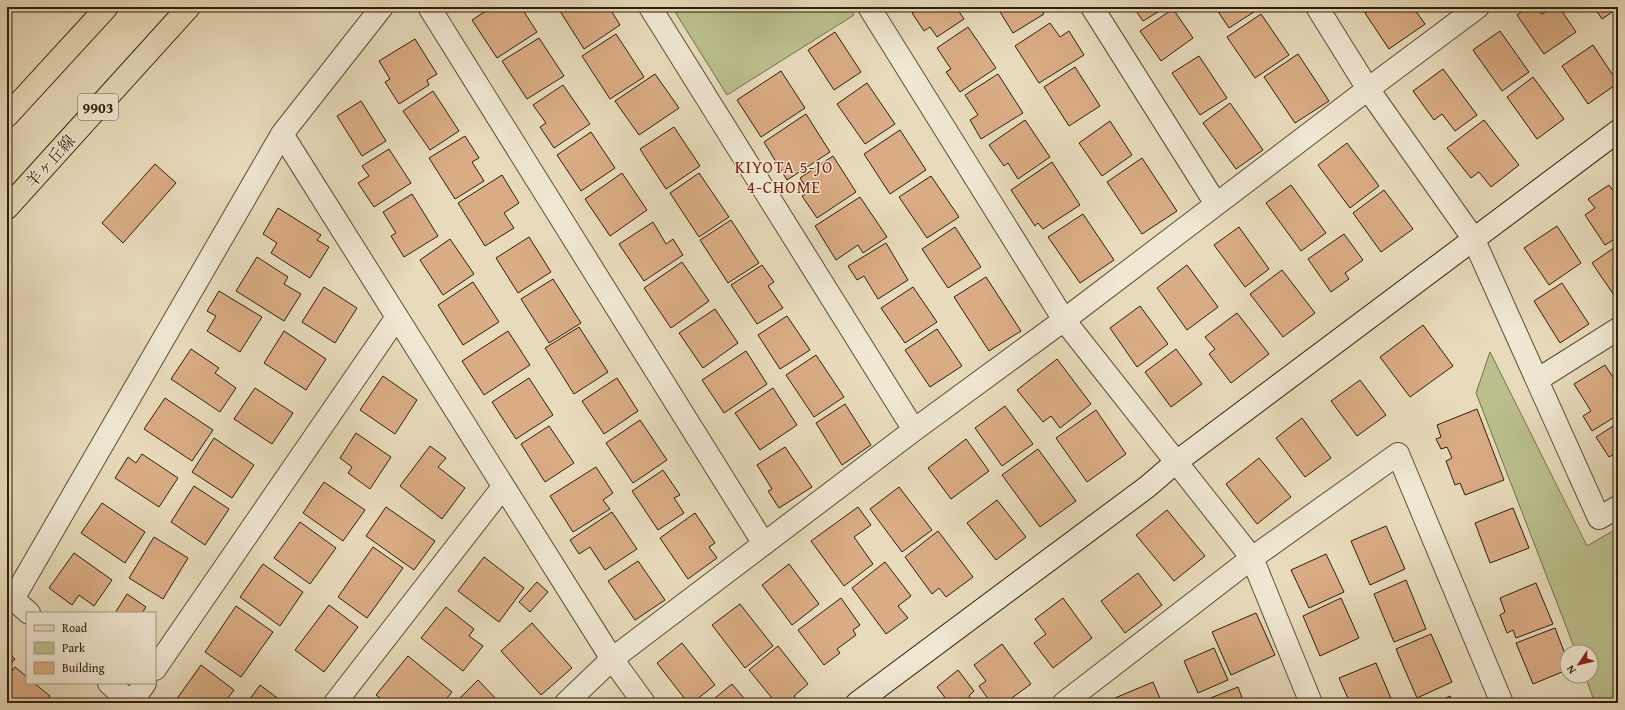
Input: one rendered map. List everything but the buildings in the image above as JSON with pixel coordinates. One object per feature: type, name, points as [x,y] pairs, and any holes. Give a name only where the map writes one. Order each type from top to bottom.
[{"type":"main road","points":[[7,116],[107,7]]},
{"type":"main road","name":"羊ヶ丘線","points":[[7,208],[190,7]]},
{"type":"street","points":[[28,612],[13,599],[282,134],[382,7]]},
{"type":"street","points":[[429,7],[764,544]]},
{"type":"street","points":[[650,7],[914,430]]},
{"type":"street","points":[[869,7],[1064,320],[1175,463],[1252,558],[1311,703]]},
{"type":"street","points":[[1092,7],[1216,204]]},
{"type":"street","points":[[1317,7],[1368,88],[1473,238],[1599,518],[1618,507]]},
{"type":"street","points":[[566,703],[612,660],[764,544],[914,430],[1064,320],[1368,88],[1478,7]]},
{"type":"street","points":[[857,703],[1147,487],[1175,463],[1473,238],[1618,131]]},
{"type":"street","points":[[282,134],[612,660],[644,703]]},
{"type":"street","points":[[156,668],[397,317]]},
{"type":"street","points":[[1537,380],[1618,329]]},
{"type":"street","points":[[1069,702],[1252,558],[1398,454],[1502,703]]},
{"type":"street","points":[[335,703],[503,487]]},
{"type":"street","points":[[110,684],[131,703],[144,684]]},
{"type":"green space","points":[[672,7],[849,7],[854,15],[727,95]]},
{"type":"green space","points":[[1490,352],[1587,546],[1618,528],[1618,703],[1595,703],[1588,684],[1599,684],[1599,644],[1573,644],[1476,393]]},
{"type":"district","name":"KIYOTA 5-JO 4-CHOME","points":[[784,176]]}]
